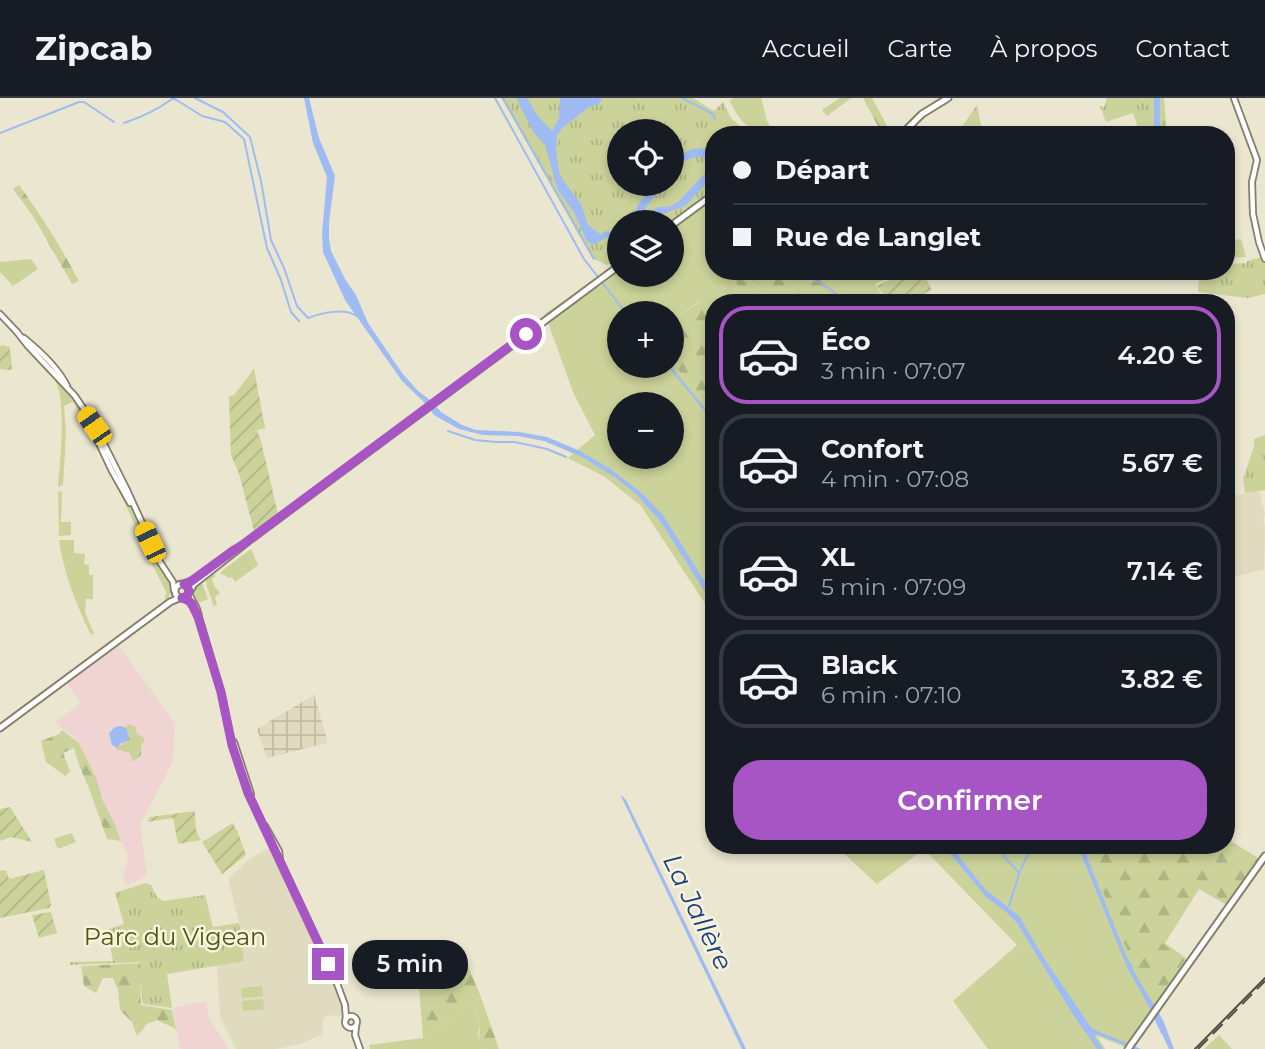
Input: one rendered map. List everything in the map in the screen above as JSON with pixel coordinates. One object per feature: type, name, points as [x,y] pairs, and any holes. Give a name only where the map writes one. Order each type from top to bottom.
[{"type":"main road","points":[[910,126],[922,114],[948,98]]},
{"type":"main road","points":[[684,216],[705,201]]},
{"type":"main road","points":[[68,677],[173,595],[176,586],[190,582],[242,545],[607,274]]},
{"type":"main road","points":[[0,728],[173,600],[187,596],[194,584],[242,545]]},
{"type":"main road","points":[[182,584],[188,587],[189,592]]},
{"type":"main road","points":[[174,590],[175,595],[181,598]]},
{"type":"main road","points":[[1130,1046],[1265,856]]},
{"type":"street","points":[[1234,98],[1257,160],[1252,183],[1254,214],[1265,259]]},
{"type":"street","points":[[0,314],[63,378],[85,412],[109,465],[138,515],[174,590]]},
{"type":"street","points":[[170,578],[182,584]]},
{"type":"street","points":[[189,592],[197,607],[198,617]]},
{"type":"street","points":[[181,598],[192,604],[198,617],[221,692],[237,761],[261,821],[279,851],[281,863],[335,978],[345,1005],[346,1025],[355,1035],[360,1049]]},
{"type":"street","points":[[345,1005],[354,1017],[355,1035]]},
{"type":"street","points":[[346,1019],[354,1017]]},
{"type":"street","points":[[349,1028],[356,1024]]},
{"type":"shaded area","points":[[1259,491],[1265,514],[1265,528],[1264,569],[1235,576],[1235,496]]},
{"type":"shaded area","points":[[118,645],[175,723],[173,760],[140,825],[147,874],[126,885],[123,880],[128,857],[102,799],[97,780],[79,742],[55,722],[81,703],[67,684]]},
{"type":"shaded area","points":[[314,695],[326,743],[267,758],[257,729]]},
{"type":"shaded area","points":[[269,848],[331,977],[344,1015],[326,1016],[322,1021],[323,1034],[303,1043],[277,1049],[236,1049],[220,1017],[217,965],[244,961],[239,923],[228,879],[251,858]]},
{"type":"shaded area","points":[[206,1002],[209,1018],[229,1049],[180,1049],[173,1008]]},
{"type":"green space","points":[[501,98],[693,98],[714,111],[723,102],[731,118],[740,126],[705,126],[705,196],[684,212],[607,210],[607,265],[592,258]]},
{"type":"green space","points":[[734,98],[761,98],[770,126],[747,126],[729,101]]},
{"type":"green space","points":[[840,98],[851,98],[827,116],[822,110]]},
{"type":"green space","points":[[863,98],[872,98],[887,126],[878,126]]},
{"type":"green space","points":[[1164,98],[1166,126],[1137,126],[1133,113],[1106,122],[1100,106],[1104,107],[1107,99]]},
{"type":"green space","points":[[977,105],[981,126],[962,126]]},
{"type":"green space","points":[[19,185],[79,281],[72,284],[33,216],[13,189]]},
{"type":"green space","points":[[705,206],[705,280],[738,280],[738,286],[731,294],[705,294],[705,305],[698,302],[684,312],[684,301],[607,301],[607,378],[684,377],[705,404],[705,603],[641,506],[605,477],[568,458],[595,435],[573,392],[545,314],[592,281],[598,288],[607,281],[607,287],[684,287],[684,221]]},
{"type":"green space","points":[[1241,239],[1246,257],[1235,258],[1235,240]]},
{"type":"green space","points":[[1262,257],[1265,264],[1265,294],[1248,298],[1235,296],[1235,294],[1198,292],[1199,280],[1235,280],[1235,264]]},
{"type":"green space","points":[[31,259],[38,269],[13,286],[0,272],[0,262]]},
{"type":"green space","points":[[735,280],[747,280],[760,289],[768,280],[836,280],[847,294],[731,294],[738,286]]},
{"type":"green space","points":[[748,280],[768,280],[760,289]]},
{"type":"green space","points":[[836,280],[883,280],[875,284],[881,294],[847,294]]},
{"type":"green space","points":[[889,280],[927,280],[932,290],[923,294],[883,294],[877,286]]},
{"type":"green space","points":[[699,302],[705,305],[705,404],[684,377],[684,313]]},
{"type":"green space","points":[[0,346],[9,346],[12,370],[0,369]]},
{"type":"green space","points":[[37,358],[76,401],[89,432],[73,402],[64,406],[66,433],[63,485],[58,487],[61,402],[55,380],[35,359]]},
{"type":"green space","points":[[254,369],[265,428],[257,430],[278,514],[254,531],[239,474],[231,455],[229,396],[234,395]]},
{"type":"green space","points":[[1265,435],[1265,490],[1245,493],[1243,479],[1254,439]]},
{"type":"green space","points":[[62,491],[61,522],[71,522],[71,535],[59,536],[58,492]]},
{"type":"green space","points":[[123,499],[138,519],[149,544],[146,549]]},
{"type":"green space","points":[[59,540],[74,540],[74,553],[85,554],[84,564],[89,565],[89,575],[93,575],[93,599],[86,599],[85,613],[94,633],[91,635],[71,589]]},
{"type":"green space","points":[[251,549],[258,565],[235,582],[232,577],[220,574],[223,570]]},
{"type":"green space","points":[[154,558],[171,585],[170,595],[166,600],[166,592],[150,560]]},
{"type":"green space","points":[[214,574],[214,586],[220,593],[215,597],[217,604],[214,607],[206,580]]},
{"type":"green space","points":[[202,583],[208,599],[198,603],[193,592]]},
{"type":"green space","points":[[128,724],[135,726],[137,733],[145,739],[141,755],[133,762],[130,753],[115,749],[129,736],[126,728]]},
{"type":"green space","points":[[62,730],[79,743],[121,841],[107,839],[74,748],[63,753],[70,771],[65,776],[46,762],[41,741],[59,734]]},
{"type":"green space","points":[[10,807],[32,842],[11,837],[0,841],[0,809]]},
{"type":"green space","points":[[195,811],[196,830],[201,840],[178,844],[173,818],[147,822],[150,817]]},
{"type":"green space","points":[[233,823],[246,855],[222,874],[202,842]]},
{"type":"green space","points":[[72,833],[76,842],[58,849],[54,839]]},
{"type":"green space","points":[[1235,844],[1260,859],[1227,905],[1199,889],[1165,943],[1187,959],[1125,1047],[1097,1036],[1105,1049],[988,1049],[953,1001],[1017,945],[929,854],[1235,854]]},
{"type":"green space","points":[[1235,844],[1258,860],[1227,903],[1199,885],[1162,943],[1185,960],[1154,1003],[1118,929],[1088,854],[1235,854]]},
{"type":"green space","points":[[844,854],[917,854],[877,884]]},
{"type":"green space","points":[[6,870],[9,879],[44,870],[51,905],[49,908],[0,918],[0,871]]},
{"type":"green space","name":"Parc du Vigean","points":[[146,883],[151,885],[157,897],[163,901],[205,895],[213,927],[239,923],[244,961],[167,974],[172,1008],[143,1004],[140,962],[70,965],[70,962],[113,961],[107,930],[124,924],[115,893]]},
{"type":"green space","points":[[51,912],[57,933],[39,938],[32,915]]},
{"type":"green space","points":[[153,948],[143,1004],[140,981],[141,1005],[172,1010],[176,1029],[157,1020],[147,1024],[137,1036],[132,1022],[120,1010],[118,990],[113,978],[103,978],[96,993],[84,986],[81,966],[140,963],[139,956],[125,963],[115,958]]},
{"type":"green space","points":[[465,959],[481,997],[423,1038],[419,986]]},
{"type":"green space","points":[[262,986],[263,996],[242,998],[241,988]]},
{"type":"green space","points":[[481,997],[483,1003],[474,1009],[480,1025],[478,1036],[483,1049],[370,1049],[369,1045],[423,1038]]},
{"type":"green space","points":[[263,999],[264,1009],[243,1011],[242,1001]]},
{"type":"green space","points":[[483,1003],[499,1049],[483,1049],[480,1042],[480,1026],[474,1009]]},
{"type":"green space","points":[[1219,1035],[1232,1049],[1204,1049]]},
{"type":"water","points":[[304,98],[309,98],[319,138],[335,176],[329,222],[331,251],[356,295],[368,323],[402,373],[441,412],[462,425],[476,430],[519,432],[547,437],[580,451],[612,470],[644,495],[663,515],[705,582],[705,592],[660,521],[637,495],[616,478],[582,457],[544,441],[518,436],[483,435],[459,429],[434,415],[402,381],[345,300],[323,252],[327,177],[313,143]]},
{"type":"water","points":[[516,98],[527,98],[537,115],[552,131],[559,118],[560,98],[602,98],[599,104],[589,107],[562,128],[557,136],[556,151],[559,171],[581,204],[588,225],[600,234],[607,231],[607,237],[593,245],[587,241],[574,212],[558,190],[545,145],[534,133]]},
{"type":"water","points":[[1154,98],[1160,98],[1160,126],[1154,126]]},
{"type":"water","points":[[697,148],[705,149],[705,158],[691,158],[684,162],[684,152]]},
{"type":"water","points":[[705,173],[705,185],[685,206],[674,210],[653,210],[668,207],[684,196]]},
{"type":"water","points":[[645,196],[655,196],[645,210],[636,210]]},
{"type":"water","points":[[115,727],[126,728],[129,736],[118,748],[112,745],[109,733]]},
{"type":"water","points":[[620,794],[626,800],[746,1049],[742,1049]]},
{"type":"water","points":[[950,854],[957,854],[985,889],[1019,916],[1090,1026],[1141,1049],[1134,1049],[1096,1034],[1095,1037],[1103,1049],[1097,1049],[1017,923],[986,897]]},
{"type":"water","points":[[1082,854],[1086,854],[1130,965],[1163,1020],[1174,1049],[1169,1049],[1127,967]]},
{"type":"waterway","points":[[195,98],[223,112],[250,137],[271,240],[297,306],[308,318],[341,312],[358,317]]},
{"type":"waterway","points":[[495,98],[584,259],[617,301]]},
{"type":"waterway","points":[[503,98],[594,259]]},
{"type":"waterway","points":[[682,98],[713,114],[715,120]]},
{"type":"waterway","points":[[124,123],[175,99],[202,116],[225,122],[244,139],[267,248],[291,312],[299,321]]},
{"type":"waterway","points":[[0,133],[79,102],[84,102],[114,122]]},
{"type":"waterway","points":[[814,280],[836,294]]},
{"type":"waterway","points":[[679,378],[705,410]]},
{"type":"waterway","points":[[448,431],[475,440],[515,442],[547,449],[566,457]]},
{"type":"waterway","points":[[1002,854],[1019,873]]},
{"type":"waterway","points":[[1009,906],[1028,854]]},
{"type":"waterway","points":[[1129,962],[1134,973]]},
{"type":"waterway","points":[[1154,1016],[1162,1033]]},
{"type":"tram line","points":[[1195,1049],[1265,978]]},
{"type":"railway","points":[[1198,1049],[1265,981]]},
{"type":"route","points":[[328,964],[248,793],[232,745],[221,692],[198,617],[192,604],[182,598],[189,592],[184,584],[188,584],[242,545],[526,334]]},
{"type":"water label","name":"La Jallère","points":[[698,912]]}]
